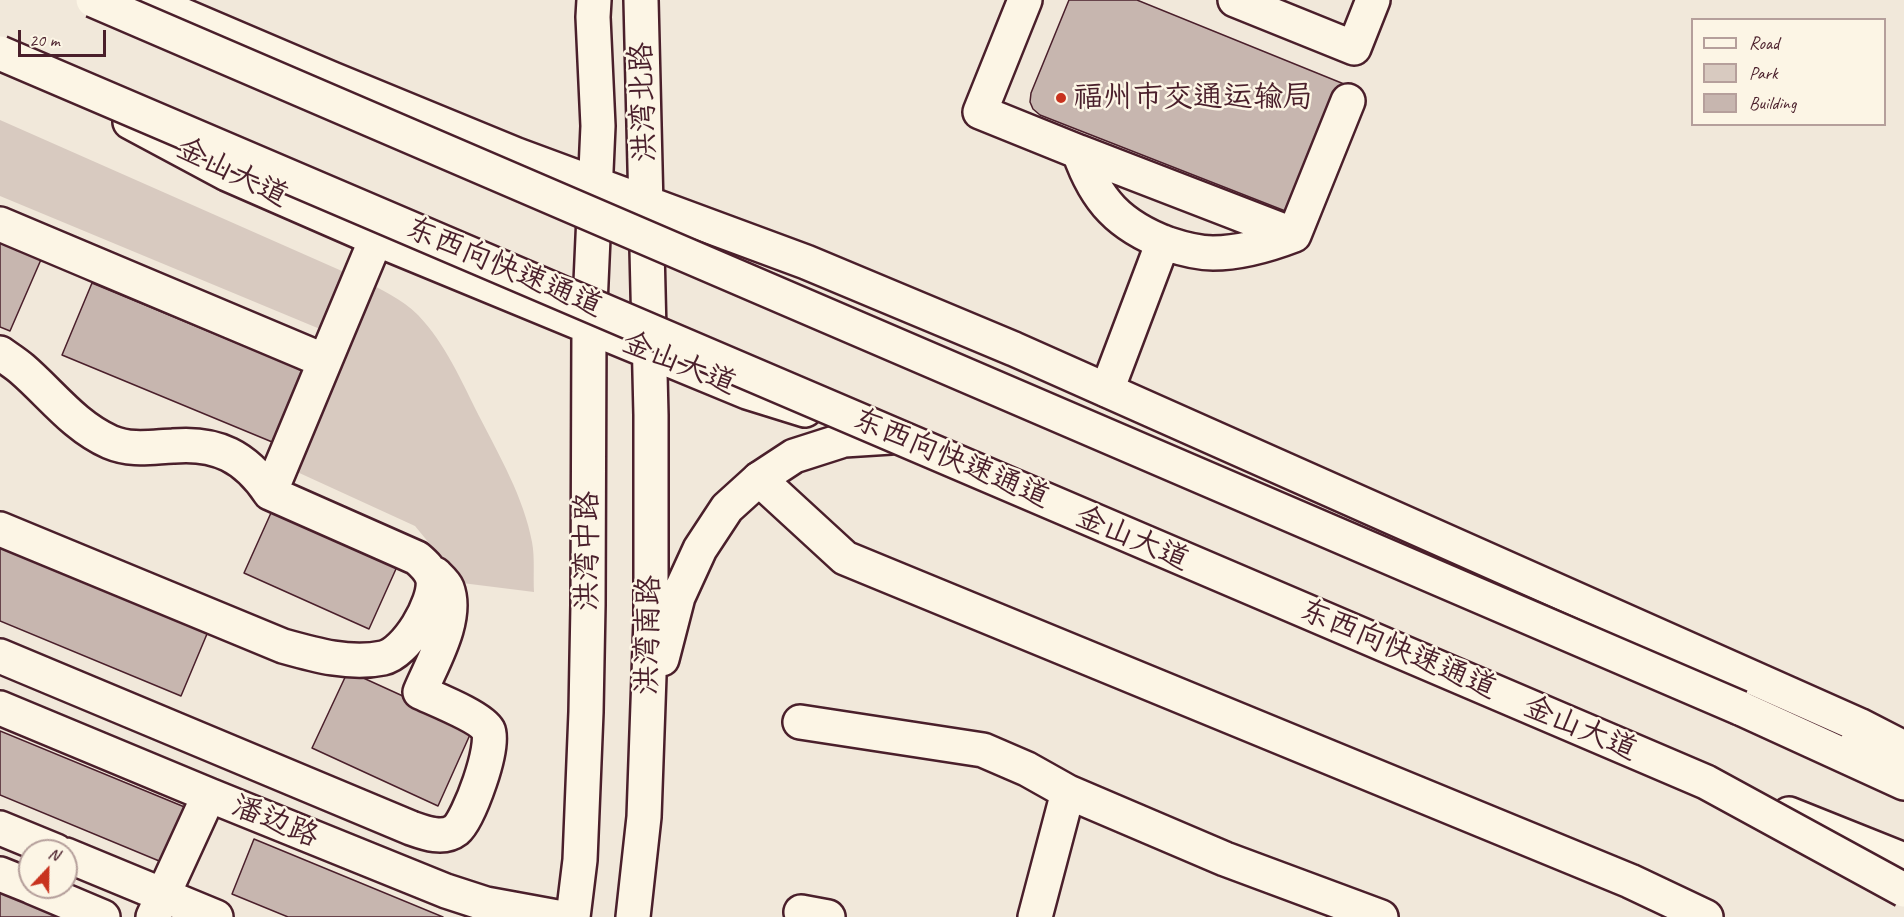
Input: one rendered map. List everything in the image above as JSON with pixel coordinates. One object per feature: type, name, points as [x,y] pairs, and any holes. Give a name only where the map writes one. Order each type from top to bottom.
[{"type":"main road","points":[[93,0],[1740,708],[1904,783]]},
{"type":"main road","points":[[147,0],[517,155],[806,262],[1107,390],[1859,725],[1904,748]]},
{"type":"main road","name":"洪湾北路","points":[[594,0],[598,126],[595,184]]},
{"type":"main road","name":"洪湾北路","points":[[641,0],[649,352]]},
{"type":"main road","points":[[1025,0],[980,112],[1294,235]]},
{"type":"main road","points":[[1235,0],[1354,48],[1373,0]]},
{"type":"main road","name":"金山大道","points":[[0,53],[227,174],[376,239],[747,392],[891,437],[1904,866]]},
{"type":"main road","name":"东西向快速通道","points":[[0,53],[1706,782],[1904,860]]},
{"type":"main road","points":[[1079,152],[1095,189],[1107,206],[1123,221],[1163,242],[1194,251],[1214,253],[1258,247],[1294,235],[1348,101]]},
{"type":"main road","name":"洪湾中路","points":[[573,917],[580,860],[586,712],[589,327],[595,184]]},
{"type":"main road","points":[[0,224],[325,361]]},
{"type":"main road","points":[[270,493],[376,239]]},
{"type":"main road","points":[[1107,390],[1163,242]]},
{"type":"main road","name":"洪湾南路","points":[[633,917],[644,818],[648,716],[651,595],[649,352]]},
{"type":"main road","points":[[0,353],[22,369],[94,434],[111,443],[140,449],[187,445],[216,449],[236,457],[252,468],[270,493],[417,558],[447,586],[451,604],[447,628],[420,692],[480,720],[489,731],[490,744],[474,795],[456,830],[443,835],[428,834],[0,656]]},
{"type":"main road","points":[[648,716],[678,597],[700,549],[727,508],[759,478],[794,456],[844,440],[891,437]]},
{"type":"main road","points":[[759,478],[845,558],[1619,876],[1706,917]]},
{"type":"main road","points":[[0,529],[261,638],[307,653],[352,661],[386,658],[399,650],[409,638],[427,608],[433,591],[433,578],[427,566]]},
{"type":"main road","name":"潘边路","points":[[0,708],[422,881],[486,904],[557,917]]},
{"type":"main road","points":[[1740,708],[1904,757]]},
{"type":"main road","points":[[800,723],[983,750],[1027,769],[1068,792],[1225,859],[1380,917]]},
{"type":"main road","points":[[1706,782],[1904,890]]},
{"type":"main road","points":[[1035,917],[1068,792]]},
{"type":"main road","points":[[158,906],[209,795]]},
{"type":"main road","points":[[0,828],[27,839]]},
{"type":"main road","points":[[422,881],[428,834]]},
{"type":"main road","points":[[78,862],[158,906],[216,917]]},
{"type":"main road","points":[[0,874],[18,882]]},
{"type":"main road","points":[[60,899],[103,917]]},
{"type":"green space","points":[[0,120],[360,279],[412,309],[437,338],[452,363],[517,493],[532,542],[534,592],[462,583],[415,526],[295,471],[344,339],[0,196]]},
{"type":"building","points":[[1069,0],[1137,0],[1344,84],[1293,214],[1040,115],[1033,109],[1030,102],[1031,93]]},
{"type":"building","points":[[0,237],[43,255],[10,331],[0,327]]},
{"type":"building","points":[[92,283],[307,372],[277,444],[62,355]]},
{"type":"building","points":[[275,504],[400,560],[369,629],[244,573]]},
{"type":"building","points":[[0,535],[212,622],[181,696],[0,621]]},
{"type":"building","points":[[348,671],[473,728],[438,806],[312,748]]},
{"type":"building","points":[[0,731],[187,808],[164,863],[0,795]]},
{"type":"building","points":[[254,839],[443,917],[288,917],[232,894]]},
{"type":"building","points":[[0,881],[18,888],[18,899],[44,899],[87,917],[0,917]]},
{"type":"place","name":"福州市交通运输局","points":[[1061,98]]}]
